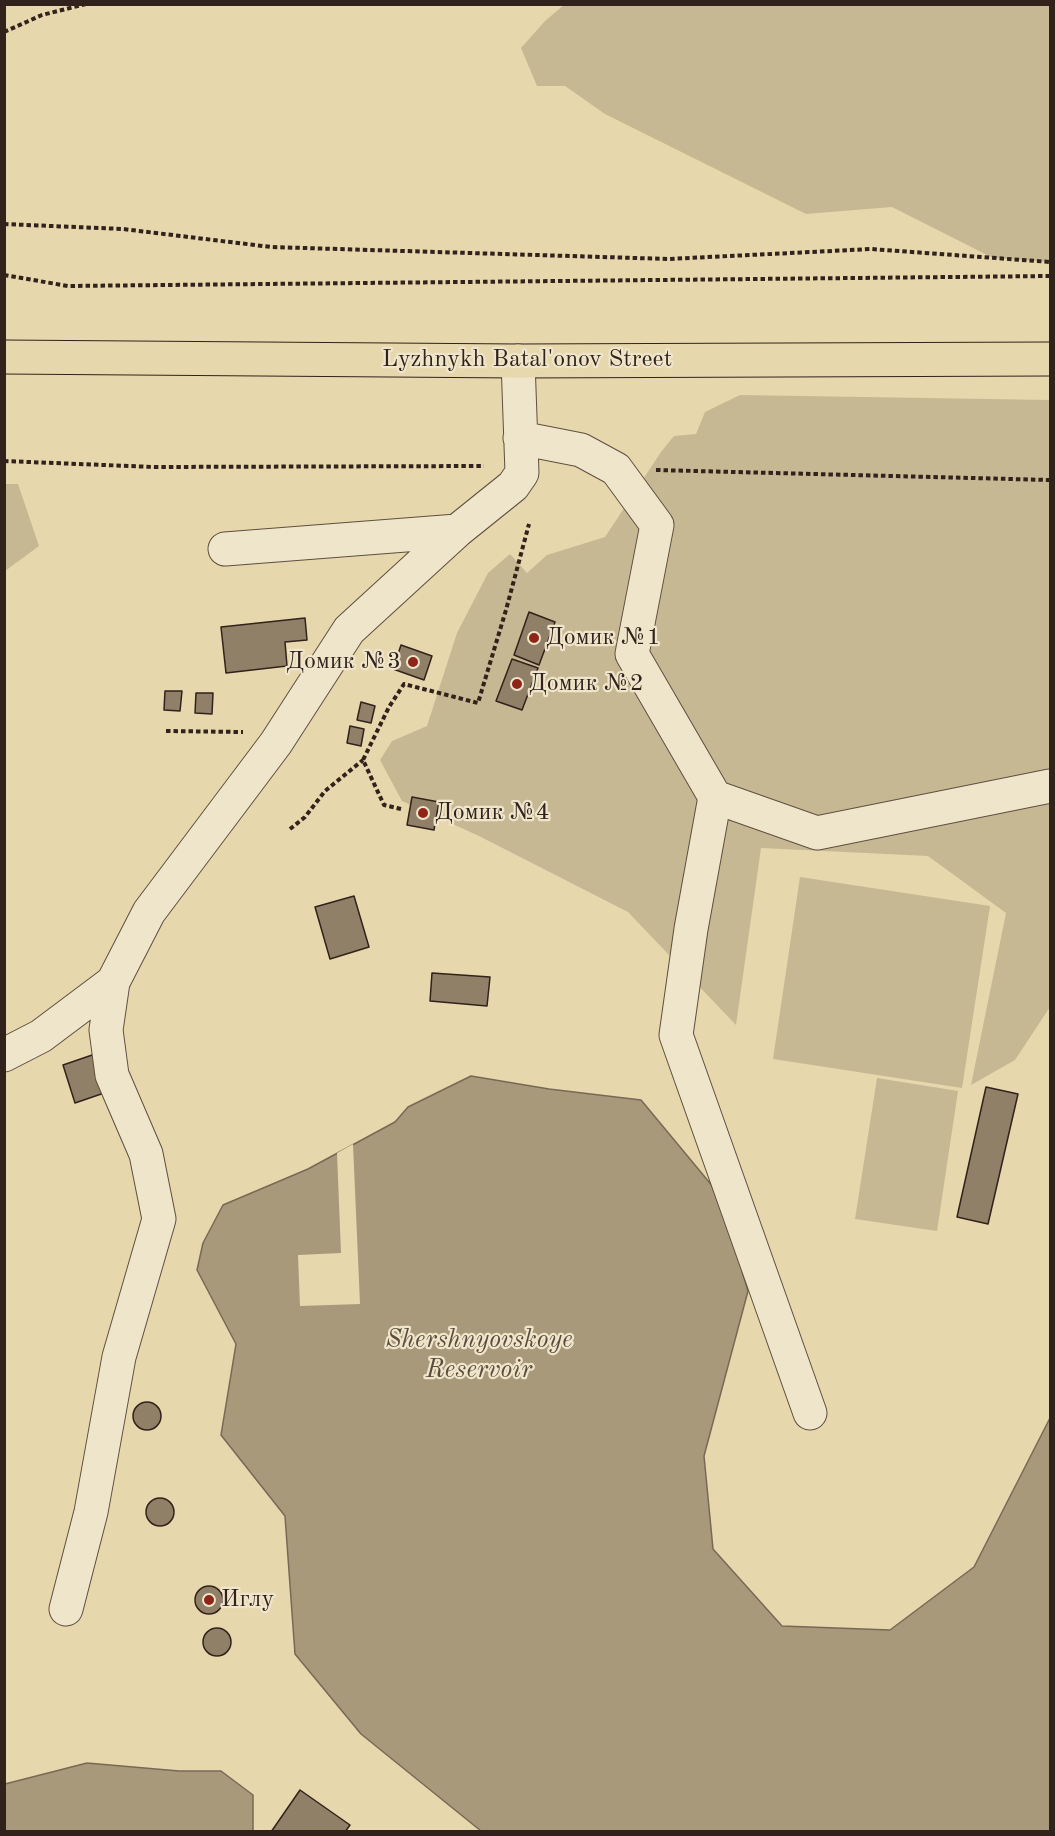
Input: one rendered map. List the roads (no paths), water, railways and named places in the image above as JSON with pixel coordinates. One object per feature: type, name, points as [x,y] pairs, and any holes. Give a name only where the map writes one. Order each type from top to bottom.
[{"type":"main road","name":"Lyzhnykh Batal'onov Street","points":[[4,357],[518,361],[1050,359]]},
{"type":"lane","points":[[66,1609],[91,1512],[119,1357],[159,1219],[146,1154],[112,1075],[106,1030],[113,982],[149,912],[283,732],[350,630],[457,531],[513,486],[522,472],[518,361]]},
{"type":"lane","points":[[520,438],[581,450],[616,469],[657,525],[632,654],[715,797],[691,929],[676,1035],[810,1413]]},
{"type":"lane","points":[[225,549],[457,531]]},
{"type":"lane","points":[[715,797],[817,832],[1050,786]]},
{"type":"lane","points":[[4,1055],[41,1036],[113,982]]},
{"type":"water","name":"Shershnyovskoye Reservoir","points":[[471,1076],[549,1089],[641,1100],[719,1194],[748,1291],[704,1456],[713,1549],[782,1626],[890,1630],[974,1567],[1050,1418],[1050,1831],[481,1831],[361,1734],[295,1654],[285,1516],[221,1435],[236,1344],[197,1270],[203,1243],[223,1205],[308,1169],[395,1122],[408,1107]]},
{"type":"water","points":[[87,1763],[179,1771],[221,1771],[253,1795],[253,1831],[5,1831],[5,1784]]},
{"type":"place","name":"Домик №1","points":[[534,638]]},
{"type":"place","name":"Домик №3","points":[[413,662]]},
{"type":"place","name":"Домик №2","points":[[517,684]]},
{"type":"place","name":"Домик №4","points":[[423,813]]},
{"type":"place","name":"Иглу","points":[[209,1600]]}]
